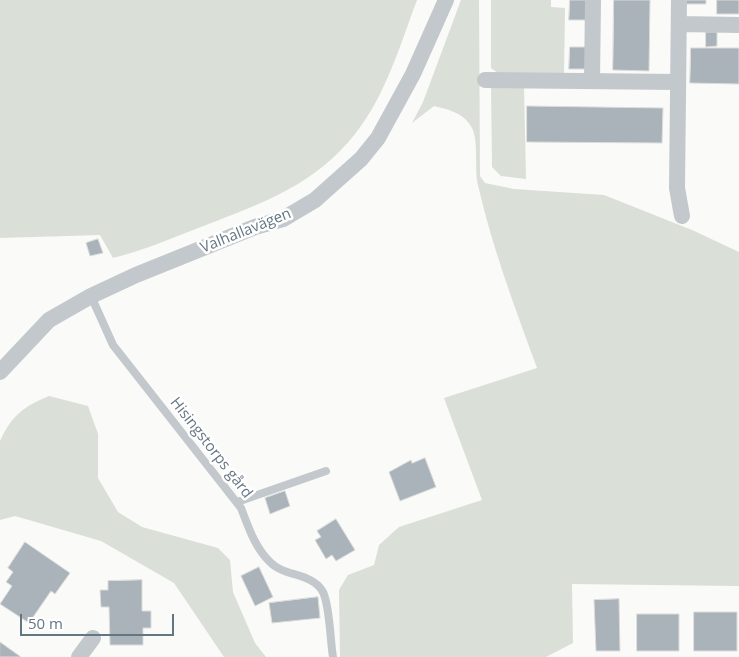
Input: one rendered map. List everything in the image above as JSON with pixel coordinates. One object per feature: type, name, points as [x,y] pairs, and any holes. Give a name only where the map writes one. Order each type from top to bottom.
[{"type":"street","name":"Valhallavägen","points":[[0,372],[49,320],[91,296],[136,275],[255,227],[283,219],[315,200],[360,159],[378,138],[413,74],[446,0]]},
{"type":"street","points":[[592,81],[593,0]]},
{"type":"street","points":[[679,0],[677,188],[682,216]]},
{"type":"street","points":[[679,24],[739,25]]},
{"type":"street","points":[[485,80],[678,82]]},
{"type":"street","points":[[79,657],[93,638]]},
{"type":"lane","name":"Hisingstorps gård","points":[[91,296],[113,345],[237,502],[254,539],[269,562],[279,569],[315,582],[323,592],[333,657]]},
{"type":"lane","points":[[237,502],[326,471]]},
{"type":"shaded area","points":[[0,0],[417,0],[384,86],[366,119],[340,151],[323,166],[287,190],[248,209],[160,243],[113,258],[100,235],[0,238]]},
{"type":"shaded area","points":[[461,0],[479,0],[480,176],[485,183],[514,189],[604,195],[692,230],[739,252],[739,586],[572,584],[573,643],[546,657],[340,657],[339,590],[348,575],[374,565],[379,545],[399,527],[482,500],[444,398],[537,368],[504,277],[490,231],[477,179],[475,141],[472,128],[461,116],[434,106],[412,123],[423,102]]},
{"type":"shaded area","points":[[491,0],[551,0],[551,7],[565,8],[564,76],[501,75],[491,68]]},
{"type":"shaded area","points":[[491,83],[524,86],[526,179],[501,176],[492,167]]},
{"type":"shaded area","points":[[49,396],[88,406],[98,434],[98,478],[118,512],[142,527],[218,548],[230,560],[233,592],[255,643],[266,657],[224,657],[174,583],[101,541],[15,516],[0,520],[0,441],[4,432],[19,413]]},
{"type":"building","points":[[570,0],[590,0],[590,20],[569,20]]},
{"type":"building","points":[[614,0],[650,0],[649,71],[613,70]]},
{"type":"building","points":[[686,0],[706,0],[706,4],[686,4]]},
{"type":"building","points":[[717,0],[739,0],[739,14],[717,14]]},
{"type":"building","points":[[706,32],[717,32],[717,46],[706,47]]},
{"type":"building","points":[[570,47],[589,47],[589,69],[569,69]]},
{"type":"building","points":[[691,48],[739,48],[739,84],[690,83]]},
{"type":"building","points":[[527,106],[663,108],[662,143],[527,142]]},
{"type":"building","points":[[98,239],[103,253],[90,256],[86,243]]},
{"type":"building","points":[[425,458],[436,487],[400,501],[389,472],[411,460],[412,463]]},
{"type":"building","points":[[285,491],[290,506],[270,514],[265,498]]},
{"type":"building","points":[[336,519],[355,550],[336,561],[332,555],[326,559],[315,540],[321,537],[317,531]]},
{"type":"building","points":[[25,542],[70,573],[55,594],[51,591],[29,623],[0,604],[12,586],[6,582],[13,572],[8,568]]},
{"type":"building","points":[[259,567],[273,597],[255,606],[241,576]]},
{"type":"building","points":[[142,580],[142,611],[151,611],[151,628],[143,628],[143,645],[110,645],[109,607],[101,607],[100,590],[108,590],[108,581]]},
{"type":"building","points":[[318,597],[320,618],[272,623],[269,603]]},
{"type":"building","points":[[619,599],[620,651],[596,651],[594,600]]},
{"type":"building","points":[[694,612],[737,612],[737,651],[694,651]]},
{"type":"building","points":[[637,614],[679,614],[679,651],[637,651]]},
{"type":"building","points":[[0,642],[21,657],[0,657]]}]
